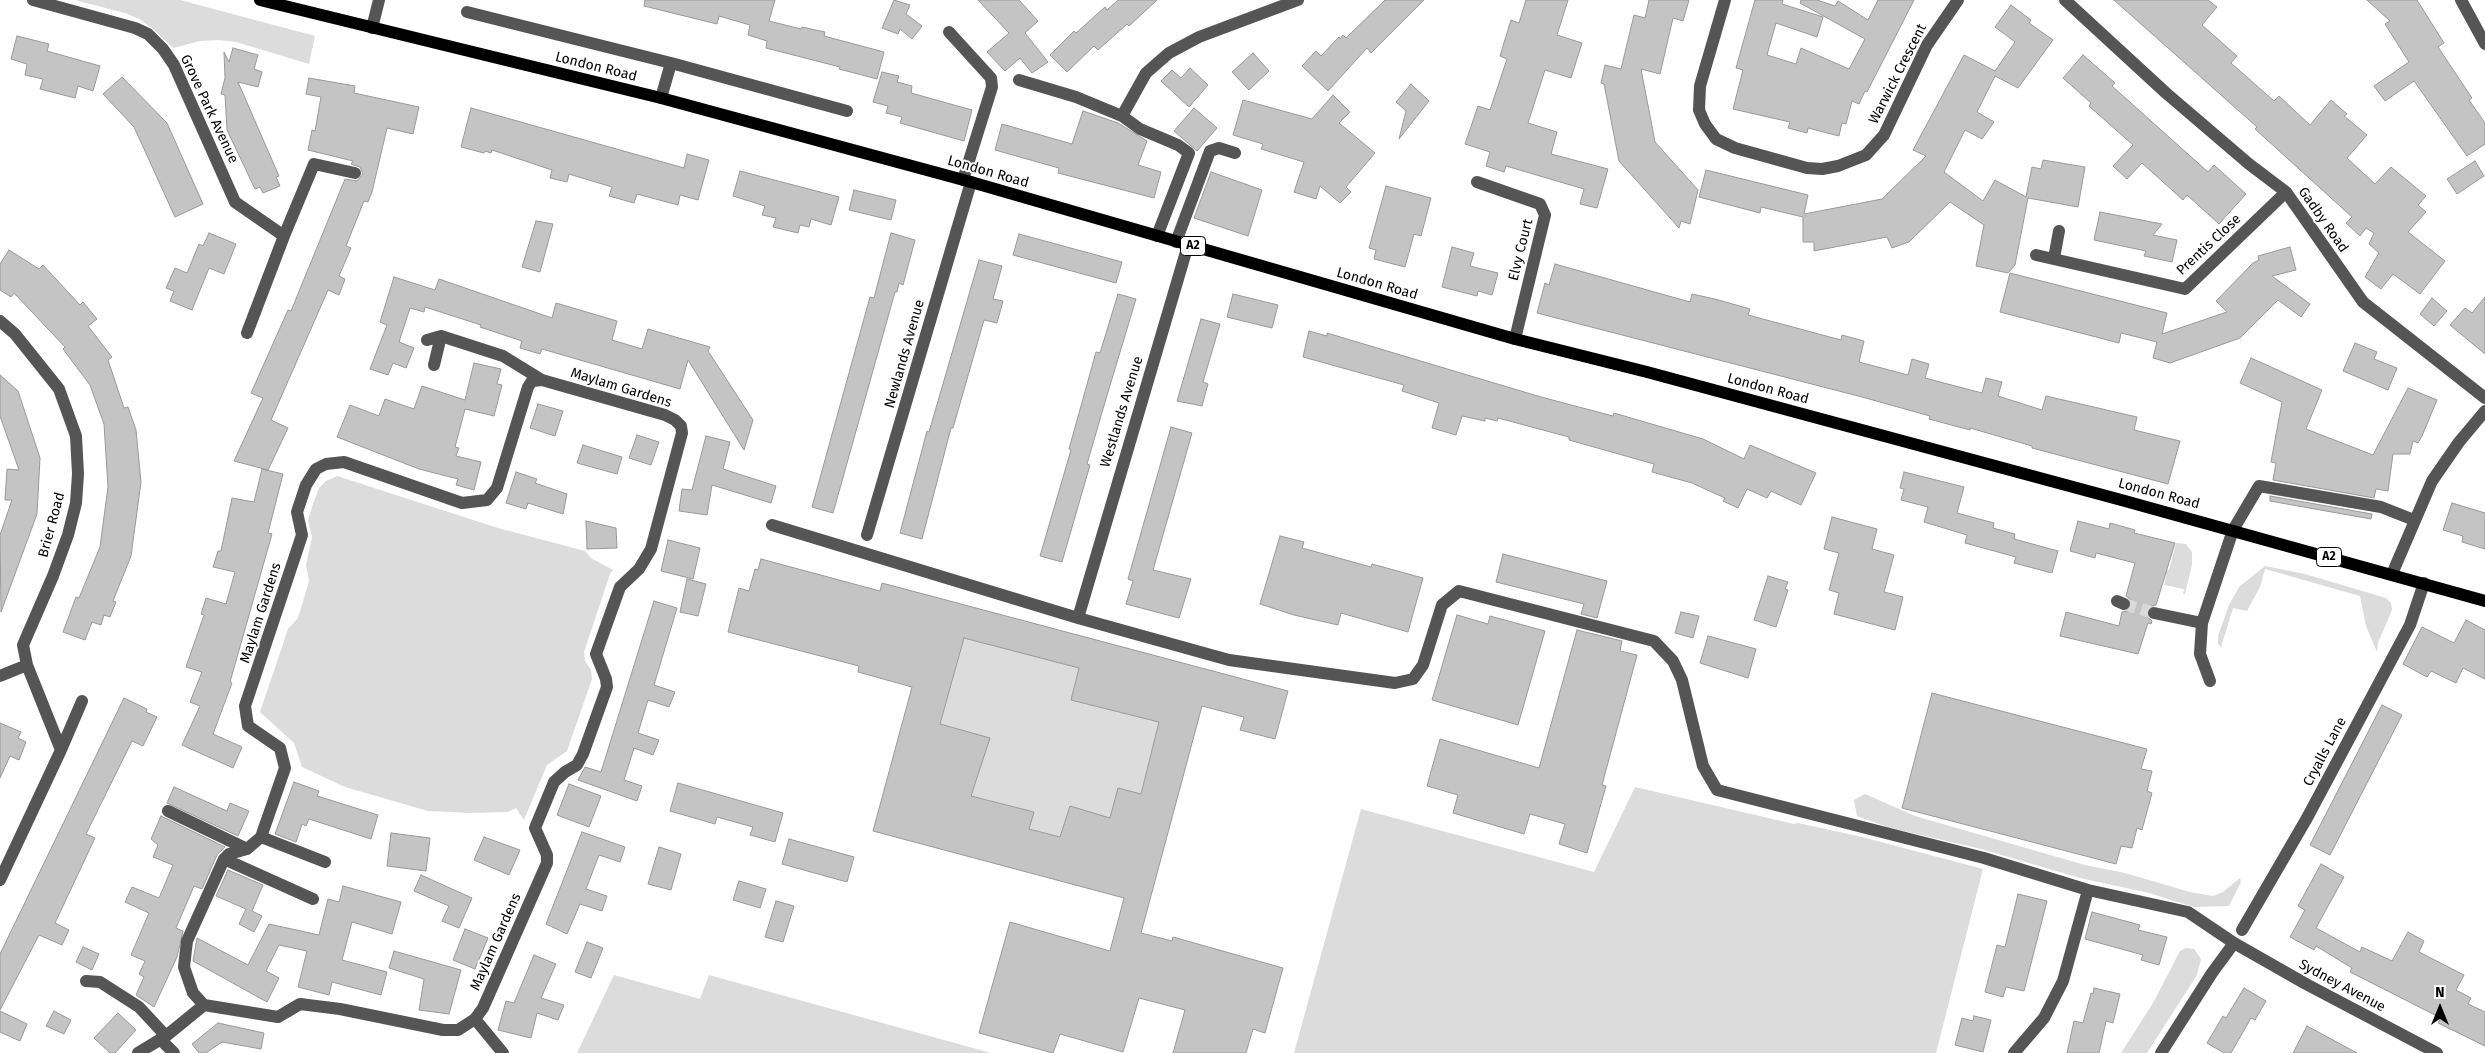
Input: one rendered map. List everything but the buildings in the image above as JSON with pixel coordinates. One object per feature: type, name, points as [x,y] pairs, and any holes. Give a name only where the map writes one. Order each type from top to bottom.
[{"type":"main road","name":"London Road","points":[[260,0],[661,98],[967,181],[1515,339],[1648,372],[2233,530],[2485,601]]},
{"type":"street","name":"Grove Park Avenue","points":[[33,0],[135,28],[148,34],[163,49],[174,65],[235,202],[284,236]]},
{"type":"street","points":[[372,28],[379,0]]},
{"type":"street","points":[[1122,116],[1146,73],[1169,53],[1208,33],[1298,0]]},
{"type":"street","name":"Warwick Crescent","points":[[1725,0],[1700,86],[1699,110],[1705,124],[1716,139],[1735,148],[1807,168],[1822,168],[1838,166],[1866,155],[1884,135],[1927,45],[1958,0]]},
{"type":"street","name":"Gadby Road","points":[[2065,0],[2166,93],[2249,164],[2286,192],[2363,302],[2485,398]]},
{"type":"street","points":[[2461,0],[2485,44]]},
{"type":"street","points":[[467,12],[671,63],[847,111]]},
{"type":"street","name":"Newlands Avenue","points":[[867,534],[992,87],[992,78],[949,32]]},
{"type":"street","points":[[661,98],[671,63]]},
{"type":"street","points":[[1019,80],[1076,97],[1122,116],[1140,129],[1178,144],[1190,153],[1157,236]]},
{"type":"street","name":"Westlands Avenue","points":[[1078,618],[1182,243],[1210,151],[1219,148],[1235,153]]},
{"type":"street","points":[[247,333],[314,164],[355,173]]},
{"type":"street","name":"Elvy Court","points":[[1477,182],[1540,204],[1545,215],[1515,339]]},
{"type":"street","name":"Prentis Close","points":[[2036,255],[2185,289],[2286,192]]},
{"type":"street","points":[[2054,258],[2059,231]]},
{"type":"street","name":"Brier Road","points":[[0,321],[16,334],[59,389],[72,420],[78,451],[76,503],[68,535],[53,576],[23,645],[27,665],[61,750]]},
{"type":"street","points":[[434,365],[441,336]]},
{"type":"street","points":[[427,340],[441,336],[503,356],[542,380]]},
{"type":"street","name":"Maylam Gardens","points":[[204,1005],[278,1016],[300,1004],[340,1009],[443,1030],[458,1030],[474,1019],[484,1008],[547,863],[547,855],[535,828],[554,782],[565,772],[577,765],[583,754],[607,687],[606,679],[596,654],[620,587],[640,569],[651,549],[682,433],[681,426],[665,415],[542,380],[532,381],[528,386],[497,488],[487,500],[462,502],[344,462],[326,464],[316,469],[306,485],[298,512],[302,535],[245,706],[248,726],[280,748],[286,768],[261,837],[247,849],[229,854],[224,859]]},
{"type":"street","points":[[2392,574],[2432,481],[2459,442],[2485,412]]},
{"type":"street","points":[[2210,681],[2200,654],[2202,623],[2233,530],[2260,486],[2381,507],[2414,520]]},
{"type":"street","name":"Sydney Avenue","points":[[772,526],[1078,618],[1229,660],[1395,683],[1414,679],[1423,666],[1442,605],[1451,596],[1460,591],[1654,642],[1673,661],[1682,680],[1703,766],[1717,790],[1984,858],[2088,890],[2188,912],[2234,943],[2437,1053]]},
{"type":"street","name":"Cryalls Lane","points":[[2242,930],[2307,818],[2410,625],[2424,583]]},
{"type":"street","points":[[2154,612],[2202,623]]},
{"type":"street","points":[[0,676],[27,665]]},
{"type":"street","points":[[0,880],[82,701]]},
{"type":"street","points":[[168,811],[247,849]]},
{"type":"street","points":[[261,837],[325,862]]},
{"type":"street","points":[[138,1053],[163,1038],[204,1005],[193,993],[184,967],[185,952],[187,941],[224,859],[313,899]]},
{"type":"street","points":[[2014,1053],[2044,1018],[2063,981],[2088,890]]},
{"type":"street","points":[[2161,1053],[2212,973],[2234,943]]},
{"type":"street","points":[[86,981],[100,982],[139,1007],[174,1053]]},
{"type":"street","points":[[474,1019],[503,1053]]},
{"type":"shaded area","points":[[75,0],[180,0],[315,36],[309,64],[236,42],[219,40],[200,41],[173,48],[152,28],[139,19],[125,13]]},
{"type":"shaded area","points":[[337,476],[498,528],[585,551],[591,558],[613,570],[584,652],[585,661],[591,670],[592,679],[567,751],[547,765],[524,820],[516,808],[508,812],[428,811],[345,787],[302,767],[294,743],[260,712],[288,629],[298,618],[309,581],[306,565],[312,537],[308,520],[313,504],[319,488],[326,481]]},
{"type":"shaded area","points":[[2176,543],[2186,544],[2192,552],[2192,565],[2185,594],[2183,594],[2184,589],[2164,585],[2166,575],[2163,573],[2164,569],[2169,570]]},
{"type":"shaded area","points":[[2265,566],[2305,574],[2386,598],[2391,603],[2392,610],[2378,643],[2377,652],[2366,626],[2360,596],[2265,569],[2260,587],[2247,611],[2233,608],[2221,647],[2218,644],[2218,636],[2229,605],[2239,587]]},
{"type":"shaded area","points":[[964,638],[1079,667],[1071,700],[1159,722],[1121,872],[1080,842],[1029,829],[1033,812],[985,799],[978,827],[916,812]]},
{"type":"shaded area","points":[[1635,787],[1794,824],[1798,823],[1862,837],[1983,869],[1936,1053],[1294,1053],[1361,809],[1594,872]]},
{"type":"shaded area","points":[[1865,794],[1915,816],[2085,865],[2125,873],[2190,892],[2213,896],[2223,892],[2240,878],[2241,882],[2229,906],[2194,907],[2149,893],[2080,878],[1981,849],[1887,827],[1857,816],[1854,800]]},
{"type":"shaded area","points":[[2186,948],[2194,949],[2201,959],[2197,975],[2147,1053],[2121,1053],[2153,1003],[2180,951]]},
{"type":"shaded area","points":[[614,975],[700,999],[709,975],[991,1053],[577,1053]]},
{"type":"tunnel","points":[[2124,604],[2154,613]]}]
